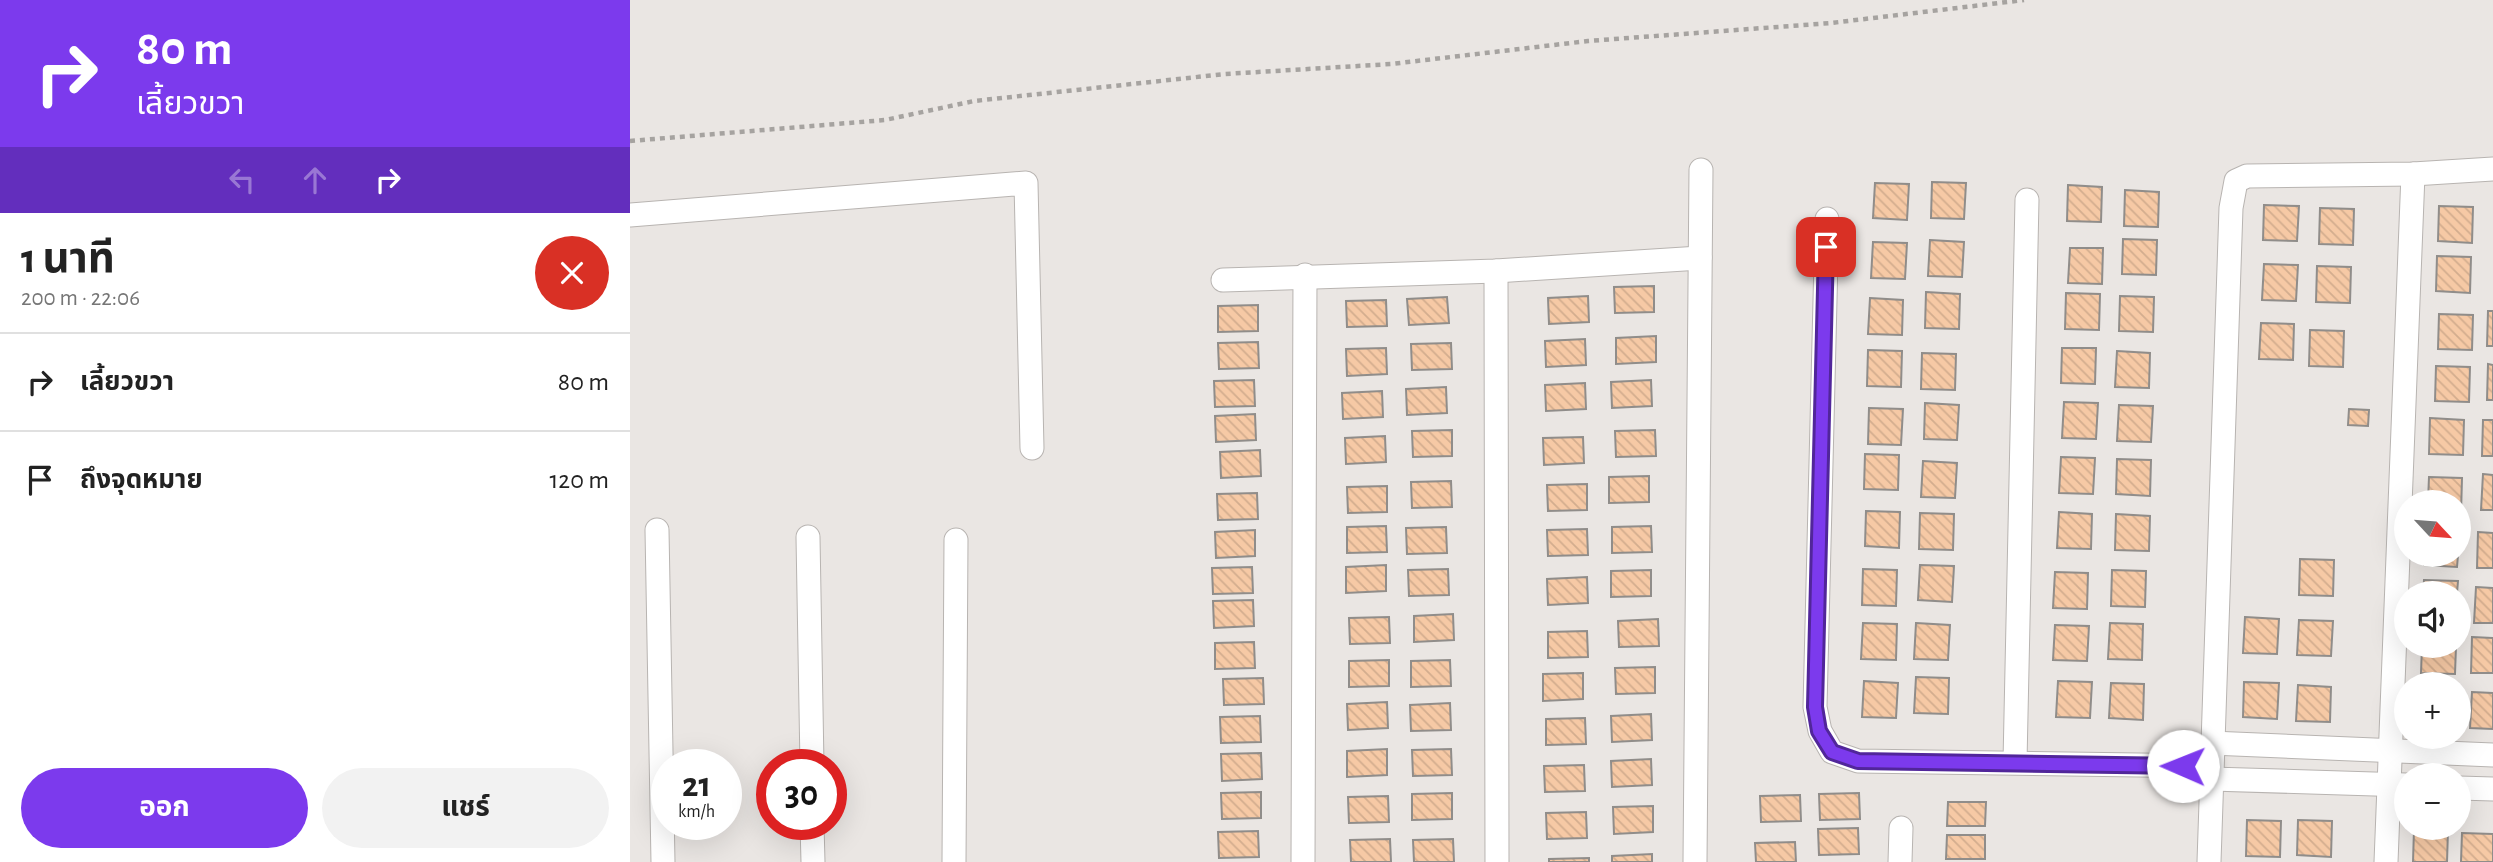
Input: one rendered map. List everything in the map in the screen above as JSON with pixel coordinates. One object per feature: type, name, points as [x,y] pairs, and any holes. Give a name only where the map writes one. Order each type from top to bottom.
[{"type":"street","points":[[2209,862],[2231,208],[2236,181],[2247,176],[2413,174],[2493,169]]},
{"type":"street","points":[[1695,862],[1702,170]]},
{"type":"street","points":[[2394,763],[2392,751],[2413,174]]},
{"type":"street","points":[[630,215],[1026,183],[1032,448]]},
{"type":"street","points":[[2015,762],[2027,200]]},
{"type":"street","points":[[1827,219],[1815,707],[1819,731],[1832,752],[1858,761],[2015,762],[2394,784]]},
{"type":"street","points":[[1223,279],[1496,271],[1700,258]]},
{"type":"street","points":[[1496,271],[1497,862]]},
{"type":"street","points":[[1303,862],[1305,275]]},
{"type":"street","points":[[657,530],[663,862]]},
{"type":"street","points":[[808,537],[812,749]]},
{"type":"street","points":[[954,862],[956,540]]},
{"type":"street","points":[[2211,743],[2493,755]]},
{"type":"street","points":[[2471,788],[2493,789]]},
{"type":"street","points":[[2386,862],[2394,810]]},
{"type":"street","points":[[1900,862],[1901,828]]},
{"type":"street","points":[[812,840],[813,862]]},
{"type":"path","points":[[630,141],[886,120],[974,101],[1226,74],[1391,64],[1588,41],[1831,23],[2024,0]]},
{"type":"building","points":[[1932,182],[1966,183],[1964,219],[1931,218]]},
{"type":"building","points":[[1875,183],[1909,184],[1907,220],[1873,218]]},
{"type":"building","points":[[2068,185],[2102,187],[2101,222],[2067,221]]},
{"type":"building","points":[[2125,190],[2159,192],[2158,227],[2124,226]]},
{"type":"building","points":[[2264,205],[2299,206],[2297,241],[2263,240]]},
{"type":"building","points":[[2439,206],[2473,207],[2472,243],[2438,241]]},
{"type":"building","points":[[2320,208],[2354,209],[2353,245],[2319,244]]},
{"type":"building","points":[[2123,239],[2157,240],[2156,275],[2122,274]]},
{"type":"building","points":[[1930,240],[1964,242],[1962,277],[1928,276]]},
{"type":"building","points":[[1873,242],[1907,243],[1905,279],[1871,278]]},
{"type":"building","points":[[2070,248],[2103,248],[2102,284],[2068,283]]},
{"type":"building","points":[[2437,256],[2471,257],[2470,293],[2436,291]]},
{"type":"building","points":[[2264,264],[2298,265],[2296,301],[2262,300]]},
{"type":"building","points":[[2317,266],[2351,267],[2350,303],[2316,302]]},
{"type":"building","points":[[1654,286],[1654,312],[1615,313],[1614,287]]},
{"type":"building","points":[[1926,292],[1960,294],[1959,329],[1925,328]]},
{"type":"building","points":[[2066,293],[2100,294],[2099,330],[2065,329]]},
{"type":"building","points":[[1588,296],[1589,322],[1549,324],[1548,298]]},
{"type":"building","points":[[2120,296],[2154,297],[2153,332],[2119,331]]},
{"type":"building","points":[[1447,297],[1449,323],[1409,325],[1407,299]]},
{"type":"building","points":[[1870,298],[1903,300],[1902,335],[1868,334]]},
{"type":"building","points":[[1386,300],[1387,326],[1347,327],[1346,301]]},
{"type":"building","points":[[1258,305],[1258,331],[1218,332],[1218,306]]},
{"type":"building","points":[[2488,311],[2493,311],[2493,346],[2487,346]]},
{"type":"building","points":[[2439,314],[2473,315],[2472,350],[2438,349]]},
{"type":"building","points":[[2261,323],[2294,324],[2293,360],[2259,359]]},
{"type":"building","points":[[2310,330],[2344,331],[2343,367],[2309,366]]},
{"type":"building","points":[[1656,336],[1656,362],[1616,364],[1616,338]]},
{"type":"building","points":[[1585,339],[1586,365],[1546,367],[1545,341]]},
{"type":"building","points":[[1258,342],[1259,368],[1219,369],[1218,343]]},
{"type":"building","points":[[1451,343],[1452,369],[1412,370],[1411,344]]},
{"type":"building","points":[[1386,348],[1387,374],[1347,376],[1346,349]]},
{"type":"building","points":[[2062,348],[2096,348],[2095,384],[2061,383]]},
{"type":"building","points":[[1868,350],[1902,351],[1901,387],[1867,386]]},
{"type":"building","points":[[2117,351],[2150,353],[2149,388],[2115,387]]},
{"type":"building","points":[[1922,353],[1956,354],[1955,390],[1921,389]]},
{"type":"building","points":[[2488,364],[2493,365],[2493,400],[2487,400]]},
{"type":"building","points":[[2436,366],[2470,367],[2469,402],[2435,401]]},
{"type":"building","points":[[1254,380],[1255,406],[1215,407],[1214,381]]},
{"type":"building","points":[[1651,380],[1652,406],[1612,408],[1611,382]]},
{"type":"building","points":[[1585,383],[1586,409],[1546,411],[1545,385]]},
{"type":"building","points":[[1446,387],[1447,413],[1407,415],[1406,389]]},
{"type":"building","points":[[1382,391],[1383,417],[1343,419],[1342,393]]},
{"type":"building","points":[[2064,402],[2098,403],[2096,439],[2062,438]]},
{"type":"building","points":[[1925,403],[1959,405],[1957,440],[1924,439]]},
{"type":"building","points":[[2119,405],[2153,406],[2151,442],[2117,441]]},
{"type":"building","points":[[1869,408],[1903,409],[1901,445],[1868,444]]},
{"type":"building","points":[[2349,409],[2369,410],[2368,426],[2348,425]]},
{"type":"building","points":[[1255,414],[1256,440],[1216,442],[1215,416]]},
{"type":"building","points":[[2430,418],[2464,420],[2463,455],[2429,454]]},
{"type":"building","points":[[2483,420],[2493,420],[2493,456],[2482,456]]},
{"type":"building","points":[[1452,430],[1452,456],[1413,457],[1412,431]]},
{"type":"building","points":[[1655,430],[1656,456],[1616,457],[1615,431]]},
{"type":"building","points":[[1385,436],[1386,462],[1346,464],[1345,438]]},
{"type":"building","points":[[1583,437],[1584,463],[1544,465],[1543,438]]},
{"type":"building","points":[[1260,450],[1261,476],[1221,478],[1220,452]]},
{"type":"building","points":[[1865,454],[1899,455],[1898,490],[1864,489]]},
{"type":"building","points":[[2061,457],[2095,458],[2093,494],[2059,493]]},
{"type":"building","points":[[2117,459],[2151,460],[2150,496],[2116,494]]},
{"type":"building","points":[[1923,461],[1957,463],[1955,498],[1921,497]]},
{"type":"building","points":[[2483,474],[2493,475],[2493,510],[2481,510]]},
{"type":"building","points":[[1649,476],[1649,502],[1609,503],[1609,477]]},
{"type":"building","points":[[2429,477],[2462,478],[2462,490],[2428,490]]},
{"type":"building","points":[[1451,481],[1452,507],[1412,508],[1411,482]]},
{"type":"building","points":[[1587,484],[1587,510],[1548,511],[1547,485]]},
{"type":"building","points":[[1387,486],[1387,512],[1348,513],[1347,487]]},
{"type":"building","points":[[1257,493],[1258,519],[1218,520],[1217,494]]},
{"type":"building","points":[[1866,511],[1900,512],[1899,548],[1865,546]]},
{"type":"building","points":[[2059,512],[2092,514],[2091,549],[2057,548]]},
{"type":"building","points":[[1920,513],[1954,514],[1953,550],[1919,549]]},
{"type":"building","points":[[2116,514],[2150,516],[2149,551],[2115,550]]},
{"type":"building","points":[[1386,526],[1387,552],[1347,553],[1347,527]]},
{"type":"building","points":[[1651,526],[1652,552],[1612,553],[1612,527]]},
{"type":"building","points":[[1446,527],[1447,553],[1407,554],[1406,528]]},
{"type":"building","points":[[1587,529],[1588,555],[1548,556],[1547,530]]},
{"type":"building","points":[[1255,530],[1255,556],[1216,558],[1215,532]]},
{"type":"building","points":[[2478,532],[2493,533],[2493,568],[2477,568]]},
{"type":"building","points":[[2300,559],[2334,560],[2333,596],[2299,595]]},
{"type":"building","points":[[1386,565],[1386,591],[1346,593],[1346,567]]},
{"type":"building","points":[[1920,565],[1954,566],[1952,602],[1918,600]]},
{"type":"building","points":[[1252,567],[1253,593],[1213,594],[1212,568]]},
{"type":"building","points":[[1448,569],[1449,595],[1409,596],[1408,570]]},
{"type":"building","points":[[1863,569],[1897,570],[1896,606],[1862,605]]},
{"type":"building","points":[[1651,570],[1651,596],[1611,597],[1611,571]]},
{"type":"building","points":[[2112,570],[2146,571],[2145,607],[2111,606]]},
{"type":"building","points":[[2055,572],[2088,573],[2087,609],[2053,608]]},
{"type":"building","points":[[1587,577],[1588,603],[1548,605],[1547,579]]},
{"type":"building","points":[[2476,587],[2493,588],[2493,623],[2474,623]]},
{"type":"building","points":[[1253,600],[1254,626],[1214,628],[1213,601]]},
{"type":"building","points":[[1453,614],[1454,640],[1414,642],[1414,616]]},
{"type":"building","points":[[1389,617],[1390,643],[1350,644],[1349,618]]},
{"type":"building","points":[[2245,617],[2279,619],[2277,654],[2243,653]]},
{"type":"building","points":[[1658,619],[1659,646],[1619,647],[1618,621]]},
{"type":"building","points":[[2299,620],[2333,621],[2331,656],[2297,655]]},
{"type":"building","points":[[1863,623],[1897,624],[1896,660],[1861,659]]},
{"type":"building","points":[[1916,623],[1950,625],[1948,660],[1914,659]]},
{"type":"building","points":[[2110,623],[2143,624],[2142,660],[2108,659]]},
{"type":"building","points":[[2055,625],[2089,626],[2087,661],[2053,660]]},
{"type":"building","points":[[1587,631],[1588,657],[1548,658],[1548,632]]},
{"type":"building","points":[[2472,637],[2493,638],[2493,673],[2471,673]]},
{"type":"building","points":[[1254,642],[1255,668],[1215,669],[1215,643]]},
{"type":"building","points":[[2422,658],[2456,658],[2455,672],[2421,672]]},
{"type":"building","points":[[1389,660],[1389,686],[1349,687],[1349,661]]},
{"type":"building","points":[[1450,660],[1451,686],[1411,687],[1411,661]]},
{"type":"building","points":[[1655,667],[1655,693],[1616,694],[1615,668]]},
{"type":"building","points":[[1583,673],[1583,699],[1543,701],[1543,674]]},
{"type":"building","points":[[1916,677],[1949,678],[1948,714],[1914,713]]},
{"type":"building","points":[[1263,678],[1264,704],[1224,705],[1223,679]]},
{"type":"building","points":[[1864,681],[1898,683],[1896,718],[1862,717]]},
{"type":"building","points":[[2058,681],[2092,682],[2090,718],[2056,717]]},
{"type":"building","points":[[2244,682],[2279,683],[2277,719],[2243,717]]},
{"type":"building","points":[[2111,683],[2144,684],[2143,720],[2109,718]]},
{"type":"building","points":[[2298,685],[2331,687],[2330,722],[2296,721]]},
{"type":"building","points":[[2472,692],[2493,693],[2493,729],[2471,728]]},
{"type":"building","points":[[1387,702],[1388,728],[1348,730],[1347,704]]},
{"type":"building","points":[[1450,703],[1451,730],[1411,731],[1410,705]]},
{"type":"building","points":[[1651,714],[1652,740],[1612,742],[1611,716]]},
{"type":"building","points":[[1260,716],[1261,742],[1221,743],[1220,717]]},
{"type":"building","points":[[1585,718],[1586,744],[1546,745],[1546,719]]},
{"type":"building","points":[[1387,749],[1387,775],[1347,777],[1347,751]]},
{"type":"building","points":[[1451,749],[1452,775],[1413,776],[1412,750]]},
{"type":"building","points":[[1261,753],[1262,779],[1222,781],[1221,754]]},
{"type":"building","points":[[1651,759],[1652,785],[1612,787],[1611,761]]},
{"type":"building","points":[[1584,765],[1585,791],[1545,792],[1544,766]]},
{"type":"building","points":[[1261,792],[1261,818],[1222,819],[1221,793]]},
{"type":"building","points":[[1452,793],[1452,819],[1412,820],[1412,794]]},
{"type":"building","points":[[1859,793],[1860,819],[1820,820],[1819,794]]},
{"type":"building","points":[[1800,795],[1801,821],[1761,822],[1760,796]]},
{"type":"building","points":[[1388,796],[1389,822],[1349,823],[1348,797]]},
{"type":"building","points":[[1948,802],[1986,802],[1985,826],[1947,826]]},
{"type":"building","points":[[1653,806],[1653,832],[1614,834],[1613,807]]},
{"type":"building","points":[[1586,812],[1587,838],[1547,839],[1546,813]]},
{"type":"building","points":[[2247,820],[2281,821],[2280,857],[2246,856]]},
{"type":"building","points":[[2298,820],[2332,821],[2331,857],[2297,855]]},
{"type":"building","points":[[1858,828],[1859,854],[1819,855],[1818,829]]},
{"type":"building","points":[[1258,831],[1259,857],[1219,858],[1218,832]]},
{"type":"building","points":[[2471,833],[2493,834],[2493,862],[2461,862],[2462,840],[2471,840]]},
{"type":"building","points":[[1947,835],[1985,835],[1985,859],[1946,859]]},
{"type":"building","points":[[1390,839],[1391,862],[1351,862],[1350,840]]},
{"type":"building","points":[[1453,839],[1454,862],[1414,862],[1413,840]]},
{"type":"building","points":[[2414,840],[2448,840],[2447,862],[2413,862]]},
{"type":"building","points":[[1795,842],[1796,862],[1756,862],[1755,843]]},
{"type":"building","points":[[1652,854],[1652,862],[1612,862],[1612,856]]},
{"type":"building","points":[[1589,858],[1589,862],[1549,862],[1549,859]]},
{"type":"route","points":[[1826,247],[1815,707],[1819,731],[1832,752],[1858,761],[2183,766]]}]
